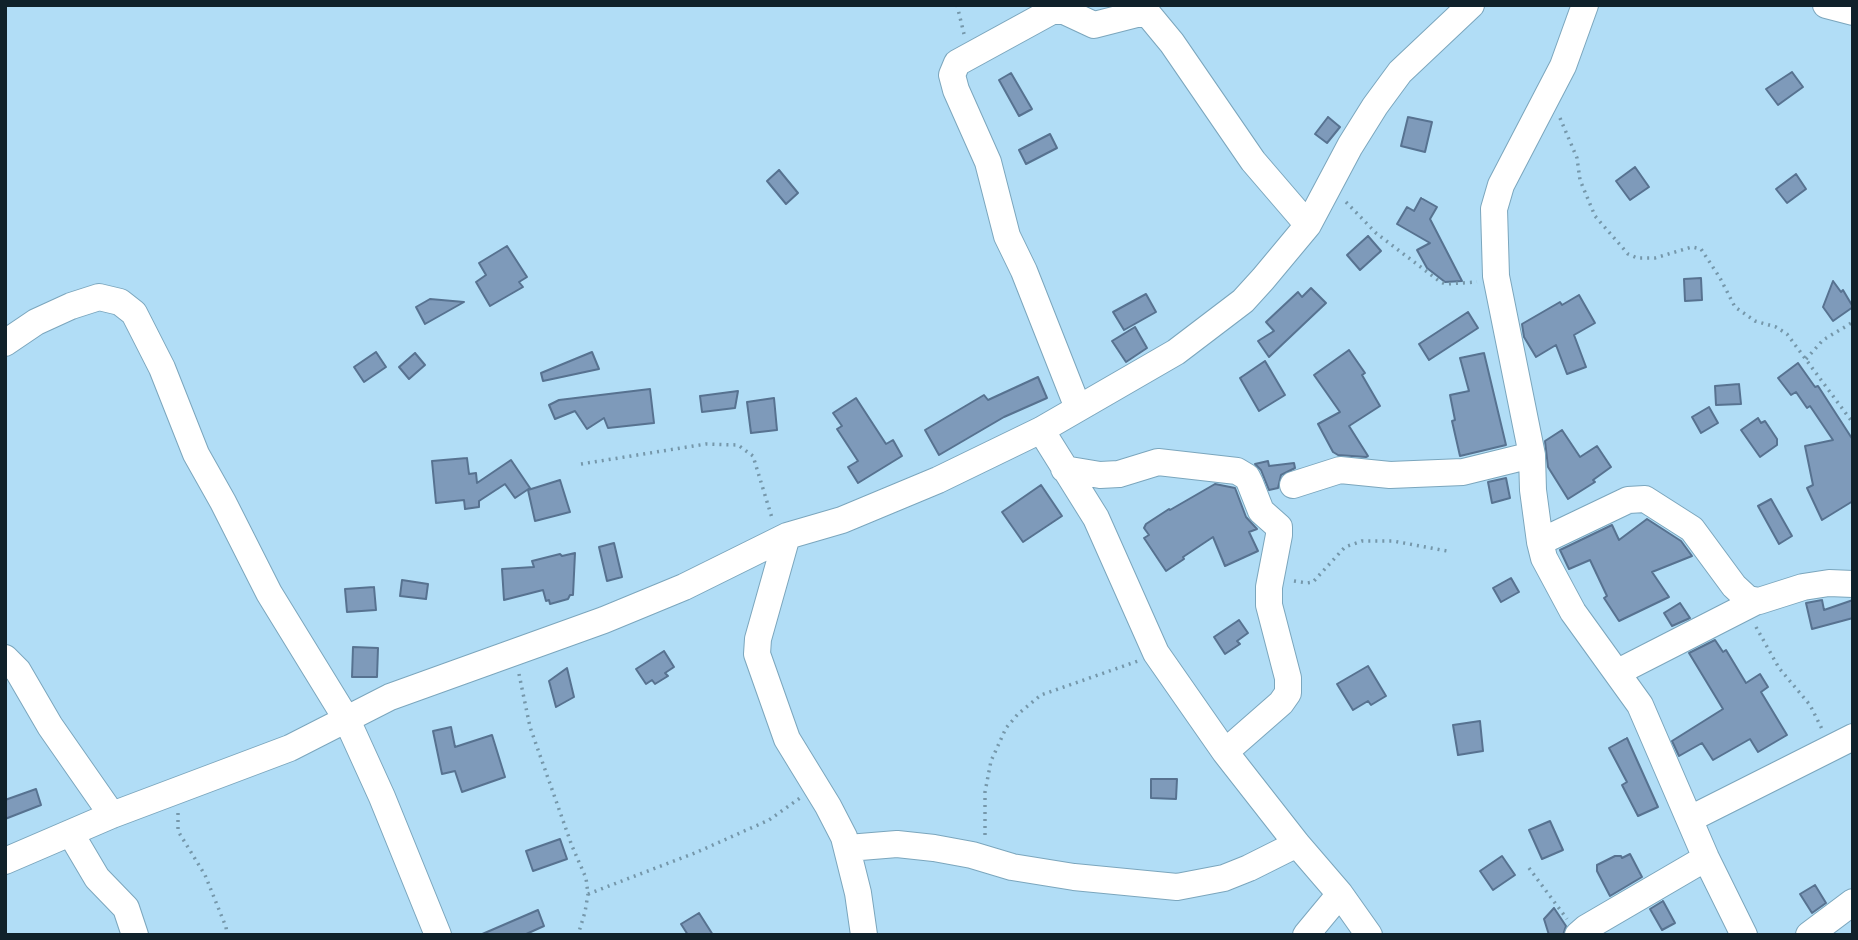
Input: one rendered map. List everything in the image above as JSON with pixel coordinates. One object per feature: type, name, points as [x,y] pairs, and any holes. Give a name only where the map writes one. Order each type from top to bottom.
[{"type":"street","points":[[5,860],[112,815],[290,748],[390,697],[604,620],[684,587],[783,538],[842,520],[937,480],[1041,430],[1176,352],[1243,300],[1308,225],[1350,146],[1400,72],[1471,5]]},
{"type":"street","points":[[1585,5],[1563,65],[1501,185],[1494,209],[1497,281],[1532,454],[1532,490],[1540,542],[1544,558],[1573,612],[1618,672],[1646,716],[1706,859],[1744,935]]},
{"type":"street","points":[[1826,5],[1853,12]]},
{"type":"street","points":[[1078,408],[1024,271],[1007,236],[988,162],[956,90],[952,75],[955,67],[969,55],[1052,11],[1064,11],[1094,25],[1137,14],[1148,14],[1172,43],[1253,161],[1308,225]]},
{"type":"street","points":[[5,343],[36,322],[99,297],[120,302],[134,313],[162,368],[196,454],[269,593],[347,720],[382,797],[438,935]]},
{"type":"street","points":[[1041,430],[1096,518],[1156,653],[1225,752],[1340,894],[1369,935]]},
{"type":"street","points":[[1293,485],[1340,470],[1390,475],[1463,472],[1532,454]]},
{"type":"street","points":[[1064,468],[1100,475],[1119,474],[1158,462],[1237,471],[1250,483],[1261,511],[1279,527],[1269,605],[1288,678],[1288,693],[1281,703],[1225,752]]},
{"type":"street","points":[[1540,542],[1628,500],[1645,499],[1692,529],[1734,586],[1751,604]]},
{"type":"street","points":[[783,538],[758,639],[757,654],[787,739],[828,806],[848,848],[864,935]]},
{"type":"street","points":[[1618,672],[1751,604],[1802,587],[1829,583],[1853,584]]},
{"type":"street","points":[[5,658],[18,671],[50,726],[112,815]]},
{"type":"street","points":[[1690,819],[1842,742]]},
{"type":"street","points":[[71,834],[97,878],[126,908],[132,933]]},
{"type":"street","points":[[848,848],[897,844],[934,848],[1013,867],[1074,877],[1177,887],[1224,878],[1297,844]]},
{"type":"street","points":[[1578,934],[1706,859]]},
{"type":"street","points":[[1306,935],[1340,894]]},
{"type":"street","points":[[1809,935],[1853,902]]},
{"type":"path","points":[[957,5],[969,55]]},
{"type":"path","points":[[1550,93],[1577,158],[1580,180],[1595,216],[1628,254],[1637,258],[1655,258],[1692,247],[1701,249],[1735,307],[1755,321],[1783,331],[1853,423]]},
{"type":"path","points":[[1331,186],[1376,233],[1439,281],[1445,284],[1497,281]]},
{"type":"path","points":[[1805,359],[1823,340],[1853,322]]},
{"type":"path","points":[[581,464],[706,444],[738,445],[753,456],[783,538]]},
{"type":"path","points":[[1272,573],[1300,583],[1313,582],[1345,547],[1369,539],[1447,551]]},
{"type":"path","points":[[1751,604],[1779,667],[1842,742]]},
{"type":"path","points":[[514,652],[530,727],[586,878],[588,894],[578,935]]},
{"type":"path","points":[[981,858],[985,838],[985,792],[991,761],[1002,735],[1018,714],[1041,695],[1156,653]]},
{"type":"path","points":[[588,894],[695,853],[769,820],[816,787]]},
{"type":"path","points":[[178,790],[178,831],[205,875],[227,935]]},
{"type":"path","points":[[1529,868],[1578,934]]},
{"type":"building","points":[[1792,72],[1803,87],[1778,105],[1766,89]]},
{"type":"building","points":[[1011,73],[1032,109],[1019,116],[999,80]]},
{"type":"building","points":[[1328,117],[1340,127],[1327,143],[1315,134]]},
{"type":"building","points":[[1408,117],[1432,122],[1425,152],[1401,146]]},
{"type":"building","points":[[1050,134],[1057,148],[1026,164],[1019,150]]},
{"type":"building","points":[[1635,167],[1649,187],[1630,200],[1616,181]]},
{"type":"building","points":[[779,170],[798,193],[786,204],[767,181]]},
{"type":"building","points":[[1796,174],[1806,189],[1787,203],[1776,189]]},
{"type":"building","points":[[1421,198],[1437,207],[1430,219],[1462,281],[1445,282],[1427,268],[1417,250],[1430,243],[1397,224],[1407,207],[1414,211]]},
{"type":"building","points":[[1368,236],[1381,251],[1360,270],[1347,255]]},
{"type":"building","points":[[507,246],[527,277],[519,282],[523,287],[490,306],[476,282],[486,275],[479,263]]},
{"type":"building","points":[[1701,278],[1702,300],[1685,301],[1684,279]]},
{"type":"building","points":[[1833,281],[1841,292],[1843,290],[1853,307],[1833,321],[1823,307]]},
{"type":"building","points":[[1311,288],[1326,303],[1269,357],[1258,341],[1274,331],[1266,322],[1298,292],[1302,297]]},
{"type":"building","points":[[1146,294],[1156,312],[1124,330],[1113,312]]},
{"type":"building","points":[[1579,295],[1595,323],[1574,335],[1586,367],[1567,374],[1556,345],[1536,357],[1524,337],[1522,324],[1560,302],[1562,305]]},
{"type":"building","points":[[430,299],[464,302],[425,324],[416,307]]},
{"type":"building","points":[[1468,312],[1478,328],[1429,360],[1419,344]]},
{"type":"building","points":[[1135,327],[1147,348],[1126,362],[1112,341]]},
{"type":"building","points":[[1349,350],[1365,373],[1362,375],[1380,406],[1349,426],[1368,456],[1366,457],[1338,455],[1333,452],[1318,424],[1340,412],[1314,375]]},
{"type":"building","points":[[376,352],[386,367],[364,382],[354,367]]},
{"type":"building","points":[[592,352],[599,369],[543,381],[541,373]]},
{"type":"building","points":[[415,353],[425,365],[409,379],[399,367]]},
{"type":"building","points":[[1484,353],[1506,445],[1460,456],[1452,421],[1455,420],[1450,395],[1469,391],[1460,358]]},
{"type":"building","points":[[1265,361],[1285,395],[1259,411],[1240,378]]},
{"type":"building","points":[[1798,363],[1815,387],[1818,386],[1853,440],[1853,501],[1822,520],[1807,488],[1813,485],[1805,446],[1833,440],[1810,406],[1807,408],[1796,392],[1791,395],[1778,378]]},
{"type":"building","points":[[1038,377],[1047,398],[1004,417],[939,455],[925,430],[984,395],[988,400]]},
{"type":"building","points":[[1739,384],[1741,404],[1716,405],[1715,386]]},
{"type":"building","points":[[650,389],[654,423],[608,428],[604,418],[587,429],[575,411],[555,419],[549,405],[559,400]]},
{"type":"building","points":[[738,391],[735,408],[702,412],[700,396]]},
{"type":"building","points":[[774,398],[777,430],[751,433],[747,402]]},
{"type":"building","points":[[856,398],[886,444],[893,440],[902,456],[858,483],[848,467],[858,461],[837,429],[842,426],[833,413]]},
{"type":"building","points":[[1709,407],[1718,423],[1701,433],[1692,417]]},
{"type":"building","points":[[1758,418],[1761,423],[1765,421],[1777,439],[1777,445],[1760,457],[1741,430]]},
{"type":"building","points":[[1562,430],[1580,457],[1597,446],[1611,467],[1593,480],[1595,482],[1568,499],[1548,467],[1545,441]]},
{"type":"building","points":[[467,458],[469,474],[476,473],[477,483],[511,460],[530,488],[515,498],[505,484],[479,501],[479,507],[465,509],[464,500],[436,503],[432,461]]},
{"type":"building","points":[[1268,461],[1269,466],[1294,463],[1295,468],[1281,475],[1278,488],[1269,490],[1261,470],[1255,464]]},
{"type":"building","points":[[1506,478],[1510,498],[1492,503],[1488,482]]},
{"type":"building","points":[[560,480],[570,512],[535,521],[528,490]]},
{"type":"building","points":[[1215,484],[1235,488],[1246,517],[1257,529],[1249,532],[1258,551],[1225,566],[1213,537],[1166,571],[1144,538],[1149,535],[1144,528],[1146,524]]},
{"type":"building","points":[[1041,485],[1062,516],[1023,542],[1002,512]]},
{"type":"building","points":[[1771,499],[1792,536],[1779,544],[1758,506]]},
{"type":"building","points":[[1647,519],[1681,541],[1692,556],[1652,572],[1669,597],[1619,621],[1604,598],[1607,596],[1590,560],[1569,569],[1560,550],[1612,525],[1619,540]]},
{"type":"building","points":[[614,543],[622,577],[607,581],[599,547]]},
{"type":"building","points":[[575,553],[573,595],[568,599],[550,604],[549,600],[546,601],[543,590],[504,600],[502,569],[534,567],[532,561]]},
{"type":"building","points":[[1511,578],[1519,592],[1501,602],[1493,588]]},
{"type":"building","points":[[402,580],[428,584],[426,599],[400,596]]},
{"type":"building","points":[[374,587],[376,610],[347,612],[345,589]]},
{"type":"building","points":[[1822,600],[1824,610],[1853,600],[1853,618],[1812,629],[1806,603]]},
{"type":"building","points":[[1680,603],[1690,618],[1672,626],[1664,613]]},
{"type":"building","points":[[1239,620],[1248,633],[1237,641],[1240,644],[1225,654],[1214,637]]},
{"type":"building","points":[[1715,640],[1723,652],[1726,650],[1746,683],[1760,674],[1768,687],[1761,692],[1787,735],[1758,752],[1750,739],[1713,760],[1702,743],[1679,756],[1672,741],[1723,709],[1689,653]]},
{"type":"building","points":[[353,647],[378,648],[377,677],[352,677]]},
{"type":"building","points":[[664,651],[674,667],[665,673],[668,676],[655,684],[652,680],[646,684],[636,669]]},
{"type":"building","points":[[1368,666],[1386,696],[1371,705],[1368,701],[1353,710],[1337,684]]},
{"type":"building","points":[[567,668],[574,697],[556,707],[549,681]]},
{"type":"building","points":[[1480,721],[1483,751],[1458,755],[1453,725]]},
{"type":"building","points":[[451,727],[455,747],[492,735],[505,777],[462,792],[455,771],[442,774],[433,731]]},
{"type":"building","points":[[1627,738],[1658,807],[1638,816],[1622,785],[1627,782],[1609,748]]},
{"type":"building","points":[[1151,779],[1177,779],[1176,799],[1151,798]]},
{"type":"building","points":[[36,789],[41,805],[5,819],[5,800]]},
{"type":"building","points":[[1550,821],[1563,850],[1542,859],[1529,830]]},
{"type":"building","points":[[560,839],[567,859],[533,871],[526,851]]},
{"type":"building","points":[[1630,854],[1642,877],[1610,896],[1597,871],[1597,865],[1615,856],[1622,858]]},
{"type":"building","points":[[1502,856],[1515,875],[1493,890],[1480,871]]},
{"type":"building","points":[[1815,885],[1826,903],[1812,913],[1800,894]]},
{"type":"building","points":[[1663,901],[1675,923],[1662,930],[1650,909]]},
{"type":"building","points":[[1554,908],[1566,926],[1563,935],[1549,935],[1544,919]]},
{"type":"building","points":[[538,910],[544,926],[524,935],[480,935]]},
{"type":"building","points":[[699,913],[713,935],[688,935],[681,924]]}]
